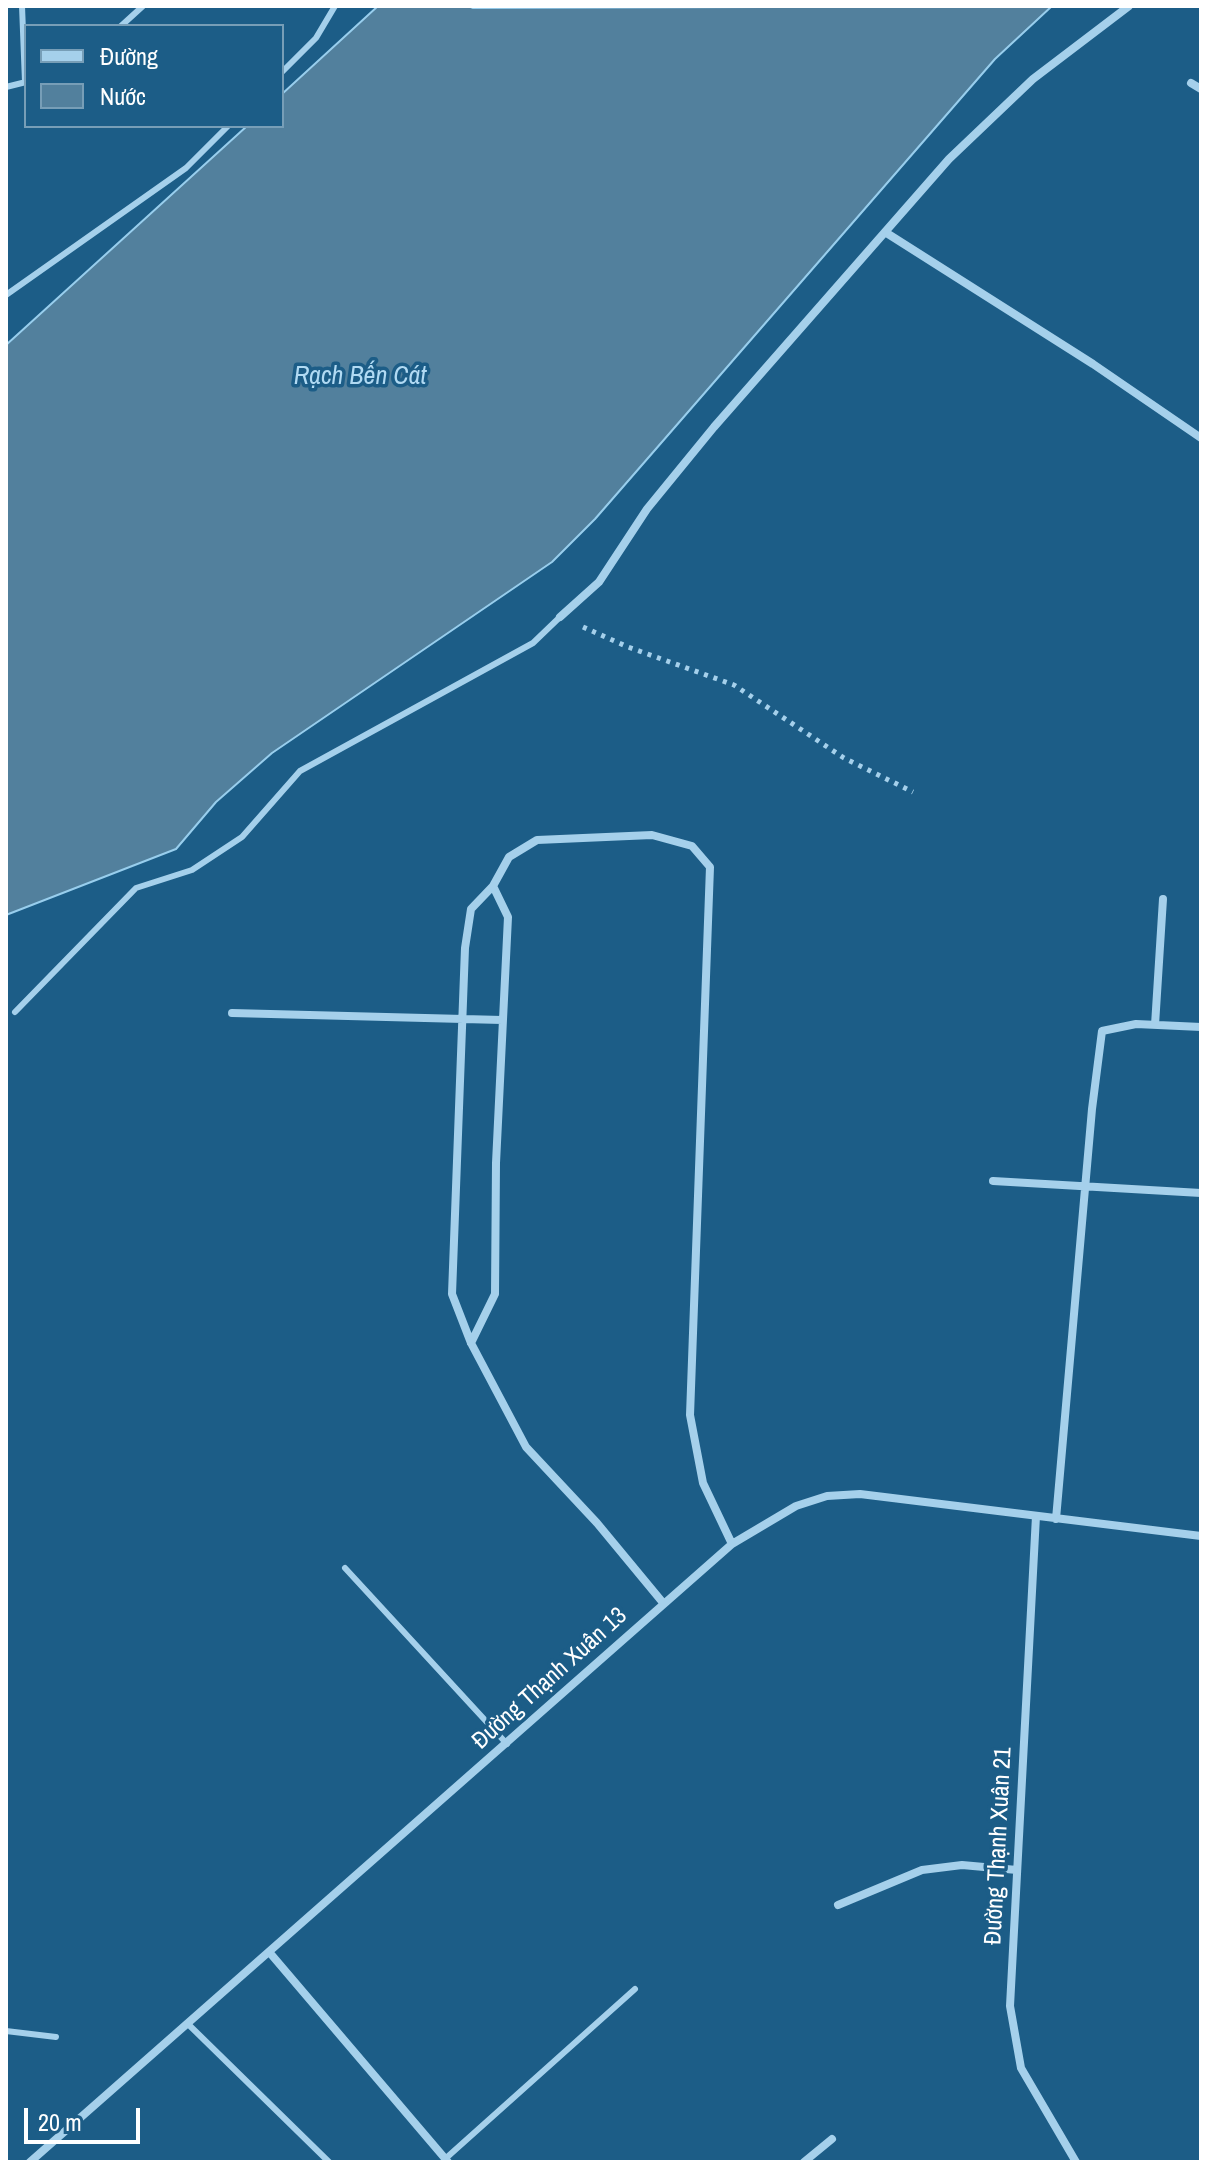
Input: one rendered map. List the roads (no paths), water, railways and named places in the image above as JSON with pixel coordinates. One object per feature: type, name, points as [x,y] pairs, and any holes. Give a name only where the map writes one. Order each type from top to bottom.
[{"type":"street","points":[[560,617],[599,582],[647,509],[949,159],[1033,79],[1129,6]]},
{"type":"street","points":[[1191,83],[1201,89]]},
{"type":"street","points":[[885,232],[1093,364],[1201,438]]},
{"type":"street","points":[[664,1604],[597,1523],[526,1447],[471,1343],[452,1294],[465,948],[471,909],[493,886],[509,857],[537,840],[652,835],[692,846],[710,867],[690,1415],[703,1483],[732,1544]]},
{"type":"street","points":[[471,1343],[495,1294],[496,1163],[508,917],[493,886]]},
{"type":"street","points":[[1155,1025],[1163,899]]},
{"type":"street","points":[[232,1013],[502,1020]]},
{"type":"street","points":[[1056,1519],[1102,1031],[1136,1024],[1201,1027]]},
{"type":"street","points":[[993,1181],[1201,1193]]},
{"type":"street","name":"Đường Thạnh Xuân 13","points":[[30,2162],[732,1544],[796,1506],[827,1496],[860,1494],[1201,1536]]},
{"type":"street","name":"Đường Thạnh Xuân 21","points":[[1036,1516],[1010,2006],[1021,2068],[1076,2162]]},
{"type":"street","points":[[838,1905],[922,1870],[962,1865],[1017,1870]]},
{"type":"street","points":[[270,1953],[446,2160]]},
{"type":"street","points":[[804,2162],[832,2139]]},
{"type":"lane","points":[[22,6],[24,57]]},
{"type":"lane","points":[[123,24],[143,6]]},
{"type":"lane","points":[[284,70],[316,38],[335,7]]},
{"type":"lane","points":[[6,295],[186,168],[226,128]]},
{"type":"lane","points":[[15,1012],[136,888],[192,870],[242,837],[300,771],[533,643],[560,617]]},
{"type":"lane","points":[[345,1568],[507,1744]]},
{"type":"lane","points":[[446,2160],[635,1989]]},
{"type":"lane","points":[[189,2025],[329,2162]]},
{"type":"lane","points":[[6,2031],[56,2037]]},
{"type":"water","name":"Rạch Bến Cát","points":[[378,6],[1052,6],[995,59],[595,519],[552,562],[272,753],[216,802],[176,849],[6,915],[6,345],[245,128],[284,128],[284,92]]}]
